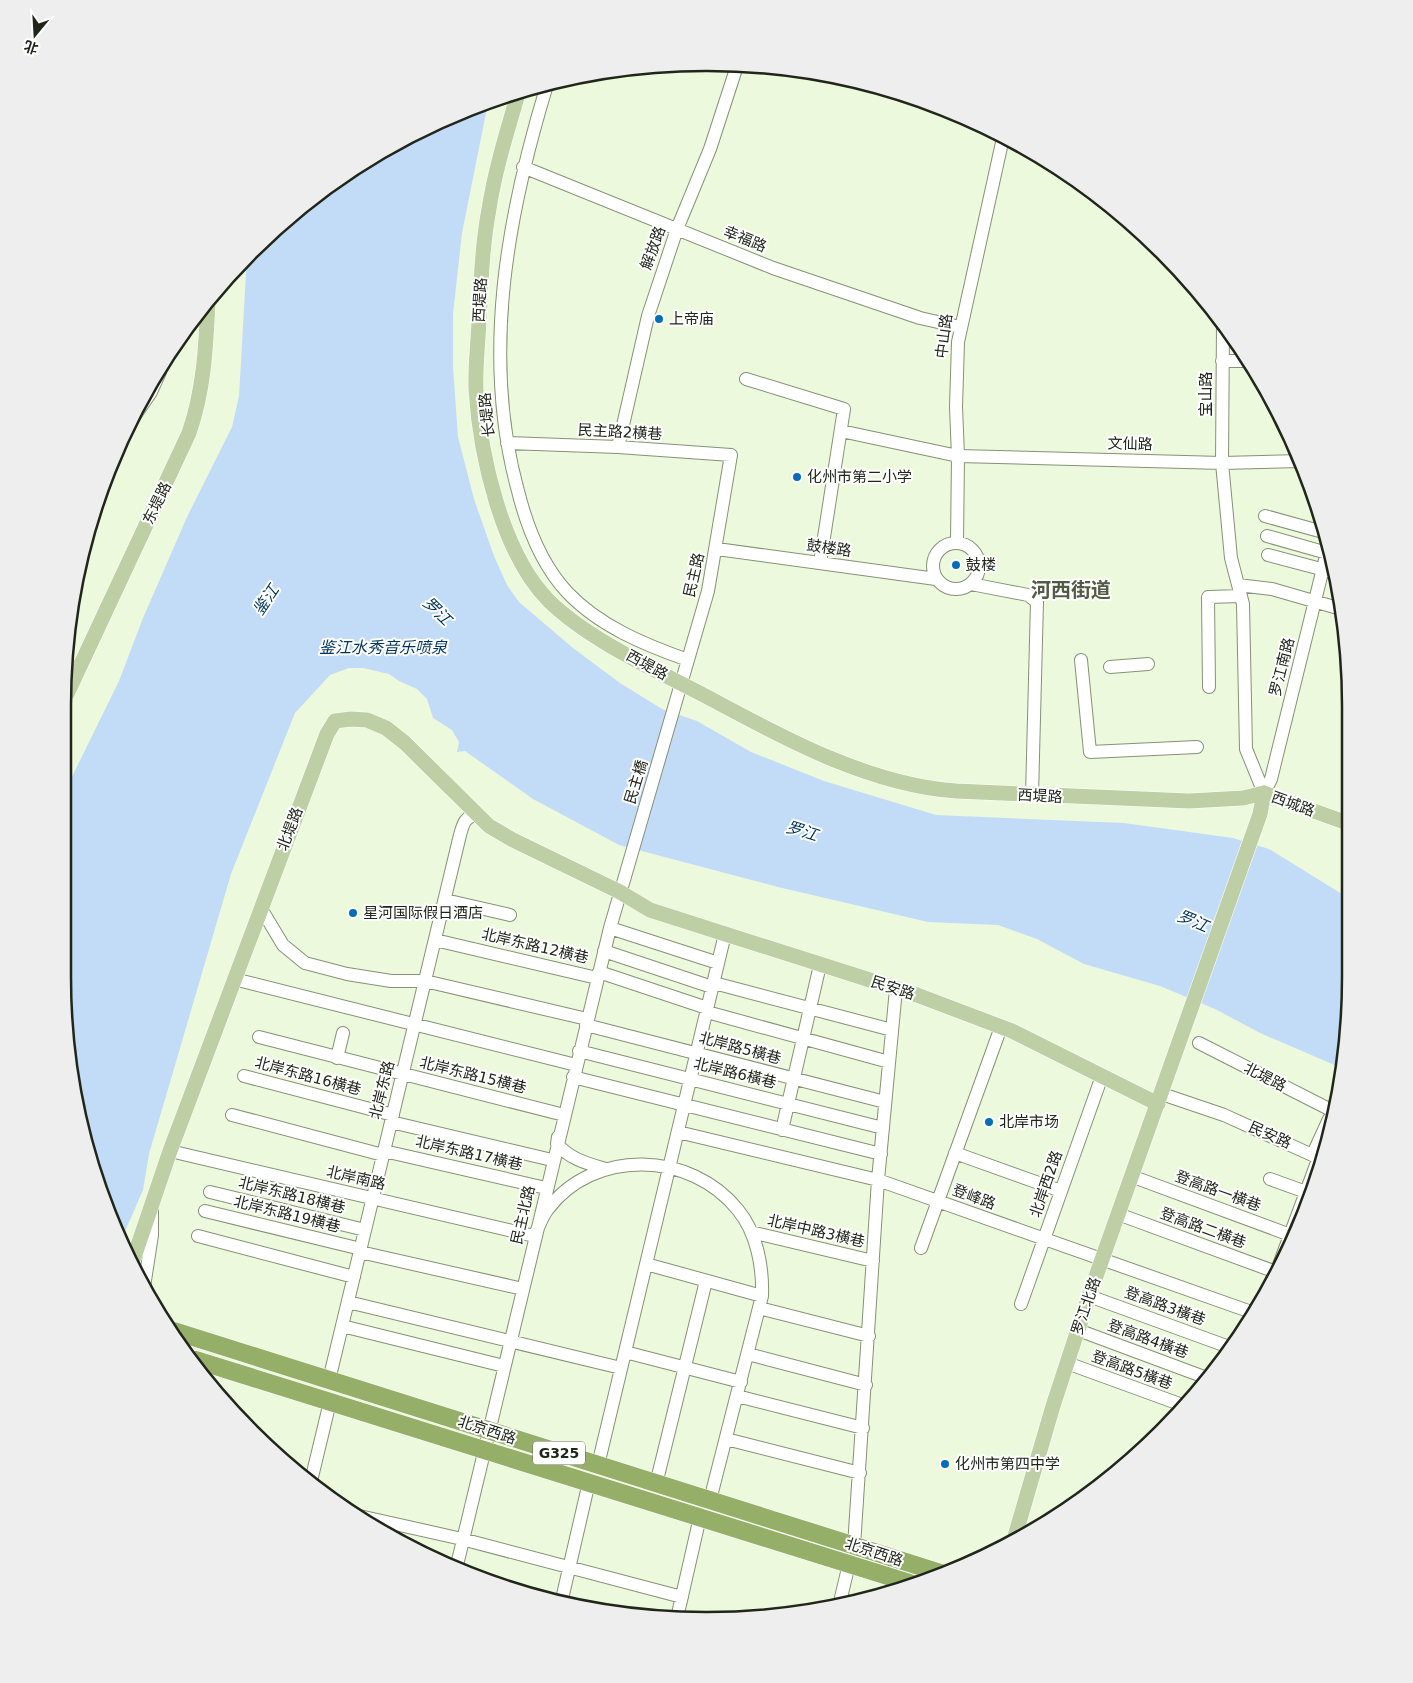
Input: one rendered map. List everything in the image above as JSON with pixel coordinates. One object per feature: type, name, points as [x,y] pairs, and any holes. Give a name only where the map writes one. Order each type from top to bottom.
[{"type":"highway","name":"北京西路","points":[[181,1333],[932,1570]]},
{"type":"highway","name":"北京西路","points":[[202,1362],[902,1581]]},
{"type":"main road","name":"西堤路","points":[[516,101],[489,207],[482,270],[476,389],[480,421],[498,505],[516,553],[532,581],[549,601],[595,635],[682,684],[794,742],[890,779],[924,789],[1189,801],[1243,798],[1264,793]]},
{"type":"main road","name":"东堤路","points":[[72,683],[189,433],[199,402],[204,374],[207,315]]},
{"type":"main road","name":"东堤路","points":[[74,658],[181,430],[193,386],[197,328]]},
{"type":"main road","name":"北堤路","points":[[135,1253],[170,1151],[234,979],[262,910],[269,882],[327,734],[335,721],[351,718],[367,720],[386,728],[466,802],[471,817],[513,840],[620,892]]},
{"type":"main road","name":"罗江北路","points":[[1017,1531],[1089,1296],[1260,814],[1264,793]]},
{"type":"main road","name":"西城路","points":[[1264,793],[1342,821]]},
{"type":"main road","name":"民安路","points":[[620,892],[650,910],[896,989],[1001,1027],[1102,1076],[1160,1099]]},
{"type":"street","name":"解放路","points":[[618,447],[643,333],[677,229],[710,150],[736,72]]},
{"type":"street","name":"长堤路","points":[[545,92],[523,167],[508,249],[503,298],[500,400],[507,443],[528,525],[550,569],[562,586],[578,603],[608,624],[660,650],[688,660]]},
{"type":"street","name":"中山路","points":[[957,542],[958,456],[956,408],[960,327],[1002,144]]},
{"type":"street","name":"幸福路","points":[[523,167],[774,268],[920,318],[960,327]]},
{"type":"street","name":"宝山路","points":[[1223,337],[1222,463],[1230,558],[1239,590],[1246,749],[1264,793]]},
{"type":"street","points":[[1222,361],[1239,361]]},
{"type":"street","points":[[746,379],[844,409],[820,563]]},
{"type":"street","name":"文仙路","points":[[841,431],[958,456],[1222,463],[1292,461]]},
{"type":"street","name":"民主路2横巷","points":[[507,443],[618,447],[731,455]]},
{"type":"street","name":"民主路","points":[[678,700],[708,591],[717,549],[731,455]]},
{"type":"street","points":[[1265,516],[1316,530]]},
{"type":"street","points":[[1267,536],[1322,549]]},
{"type":"street","points":[[957,542],[969,547],[978,558],[978,572],[970,584],[963,588],[950,588],[936,579],[932,565],[938,551],[943,546],[957,542]]},
{"type":"street","name":"鼓楼路","points":[[717,549],[936,579]]},
{"type":"street","points":[[1268,555],[1327,571]]},
{"type":"street","name":"罗江南路","points":[[1264,793],[1271,779],[1325,561]]},
{"type":"street","points":[[970,584],[1028,595],[1037,602],[1039,612],[1032,795]]},
{"type":"street","points":[[1209,687],[1208,597],[1239,590],[1272,589],[1333,607]]},
{"type":"street","points":[[1081,660],[1090,752],[1197,747]]},
{"type":"street","points":[[1110,667],[1148,664]]},
{"type":"street","name":"民主橋","points":[[625,874],[678,700]]},
{"type":"street","name":"北岸东路","points":[[329,1380],[445,900],[471,817]]},
{"type":"street","name":"民主北路","points":[[458,1561],[552,1160],[625,874]]},
{"type":"street","points":[[445,900],[510,915]]},
{"type":"street","name":"北岸路5橫巷","points":[[262,910],[283,945],[305,963],[346,974],[391,981],[425,981],[886,1102]]},
{"type":"street","points":[[610,928],[718,962]]},
{"type":"street","points":[[598,1465],[725,934]]},
{"type":"street","name":"北岸东路12横巷","points":[[435,940],[598,975],[803,1039],[889,1062]]},
{"type":"street","points":[[604,951],[713,985],[892,1030]]},
{"type":"street","points":[[782,1130],[820,965]]},
{"type":"street","points":[[234,979],[415,1025],[684,1105],[880,1154]]},
{"type":"street","points":[[854,1546],[878,1180],[896,989]]},
{"type":"street","points":[[921,1248],[1001,1027]]},
{"type":"street","points":[[337,1058],[343,1033]]},
{"type":"street","name":"北岸东路15横巷","points":[[259,1037],[564,1115]]},
{"type":"street","name":"北堤路","points":[[1199,1043],[1328,1108]]},
{"type":"street","name":"北岸路6橫巷","points":[[579,1050],[883,1128]]},
{"type":"street","name":"北岸东路16横巷","points":[[244,1076],[392,1118],[552,1160]]},
{"type":"street","name":"北岸西2路","points":[[1021,1304],[1102,1076]]},
{"type":"street","name":"民安路","points":[[1160,1099],[1224,1115],[1316,1156]]},
{"type":"street","name":"北岸东路17横巷","points":[[232,1115],[384,1153],[546,1188]]},
{"type":"street","points":[[560,1130],[557,1144],[565,1153],[577,1161],[604,1169]]},
{"type":"street","name":"登峰路","points":[[678,1132],[878,1180],[1247,1310]]},
{"type":"street","name":"北岸南路","points":[[170,1151],[534,1236]]},
{"type":"street","points":[[955,1153],[1061,1191]]},
{"type":"street","points":[[534,1236],[547,1210],[564,1192],[582,1179],[604,1169],[628,1163],[648,1164],[700,1179],[716,1189],[738,1209],[751,1232],[759,1258],[761,1302],[710,1500]]},
{"type":"street","name":"登高路一横巷","points":[[1131,1176],[1287,1233]]},
{"type":"street","points":[[1270,1179],[1304,1191]]},
{"type":"street","name":"北岸东路18横巷","points":[[210,1192],[365,1230]]},
{"type":"street","points":[[146,1274],[152,1235],[152,1201]]},
{"type":"street","name":"北岸东路19横巷","points":[[205,1211],[360,1251],[523,1289]]},
{"type":"street","name":"登高路二横巷","points":[[1118,1214],[1270,1270]]},
{"type":"street","name":"北岸中路3横巷","points":[[751,1232],[873,1261]]},
{"type":"street","points":[[198,1236],[354,1277]]},
{"type":"street","points":[[646,1264],[706,1281],[761,1302],[869,1336]]},
{"type":"street","points":[[656,1484],[706,1281]]},
{"type":"street","name":"登高路3橫巷","points":[[1089,1296],[1223,1345]]},
{"type":"street","points":[[348,1302],[621,1368]]},
{"type":"street","points":[[342,1326],[504,1366]]},
{"type":"street","name":"登高路4橫巷","points":[[1078,1330],[1200,1375]]},
{"type":"street","points":[[625,1352],[741,1382]]},
{"type":"street","points":[[748,1354],[866,1385]]},
{"type":"street","name":"登高路5橫巷","points":[[1067,1363],[1177,1403]]},
{"type":"street","points":[[737,1396],[863,1428]]},
{"type":"street","points":[[313,1474],[330,1402]]},
{"type":"street","points":[[726,1439],[860,1474]]},
{"type":"street","points":[[563,1595],[589,1482]]},
{"type":"street","points":[[679,1611],[700,1517]]},
{"type":"street","points":[[378,1520],[462,1539],[682,1597]]},
{"type":"street","points":[[841,1597],[849,1564]]},
{"type":"water","points":[[486,111],[462,233],[453,314],[453,367],[458,437],[474,499],[494,556],[507,585],[519,602],[573,648],[620,683],[662,709],[697,721],[751,752],[824,781],[936,815],[1124,823],[1233,838],[1269,849],[1342,894],[1342,976],[1335,1065],[1260,1033],[1215,1009],[1160,986],[1084,964],[1037,939],[998,925],[928,922],[778,887],[619,845],[533,799],[465,751],[457,752],[459,742],[452,730],[433,718],[427,699],[417,689],[389,674],[363,668],[349,668],[330,675],[295,713],[231,874],[149,1154],[143,1190],[125,1231],[105,1181],[93,1141],[83,1100],[77,1059],[71,976],[71,779],[119,681],[143,618],[187,517],[232,427],[239,396],[246,269],[288,229],[354,178],[389,156],[426,137]]},
{"type":"place","name":"上帝庙","points":[[659,319]]},
{"type":"place","name":"化州市第二小学","points":[[797,477]]},
{"type":"place","name":"鼓楼","points":[[956,565]]},
{"type":"place","name":"星河国际假日酒店","points":[[353,913]]},
{"type":"place","name":"北岸市场","points":[[989,1122]]},
{"type":"place","name":"化州市第四中学","points":[[945,1464]]},
{"type":"district","name":"河西街道","points":[[1071,590]]},
{"type":"water label","name":"鉴江","points":[[266,600]]},
{"type":"water label","name":"罗江","points":[[437,611]]},
{"type":"water label","name":"鉴江水秀音乐喷泉","points":[[383,647]]},
{"type":"water label","name":"罗江","points":[[802,831]]},
{"type":"water label","name":"罗江","points":[[1193,921]]}]
